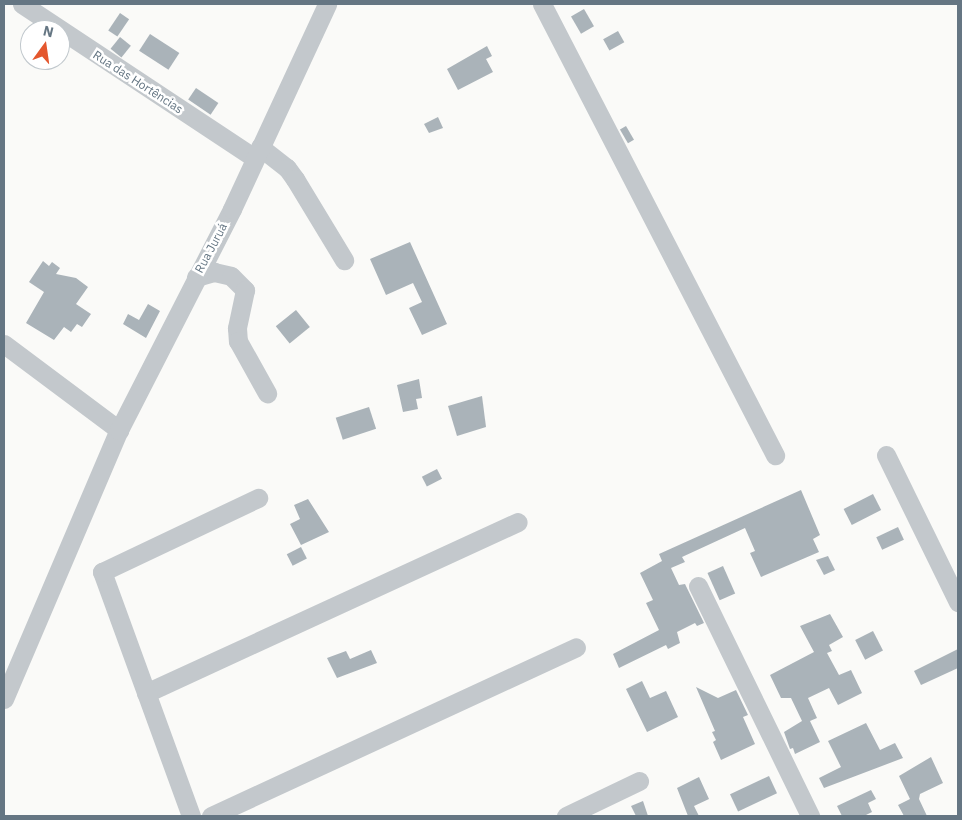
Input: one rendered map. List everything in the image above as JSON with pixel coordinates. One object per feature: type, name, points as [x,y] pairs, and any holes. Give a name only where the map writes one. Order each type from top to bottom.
[{"type":"street","name":"Rua das Hortências","points":[[22,4],[291,173],[344,260]]},
{"type":"street","name":"Rua Juruá","points":[[4,699],[119,430],[257,153],[327,4]]},
{"type":"street","points":[[542,4],[775,455]]},
{"type":"street","points":[[196,277],[214,272],[230,276],[245,290],[237,328],[238,341],[267,393]]},
{"type":"street","points":[[4,344],[119,430]]},
{"type":"street","points":[[886,455],[958,602]]},
{"type":"street","points":[[191,816],[102,572],[258,498]]},
{"type":"street","points":[[146,693],[517,522]]},
{"type":"street","points":[[698,586],[810,816]]},
{"type":"street","points":[[211,816],[576,647]]},
{"type":"street","points":[[566,816],[639,781]]},
{"type":"building","points":[[584,9],[594,26],[581,34],[571,16]]},
{"type":"building","points":[[120,13],[129,19],[117,37],[108,30]]},
{"type":"building","points":[[618,31],[624,42],[609,51],[603,39]]},
{"type":"building","points":[[150,34],[179,53],[168,70],[139,51]]},
{"type":"building","points":[[120,37],[131,46],[121,57],[111,49]]},
{"type":"building","points":[[487,46],[492,56],[486,59],[493,72],[458,90],[447,69]]},
{"type":"building","points":[[196,88],[218,103],[211,115],[188,100]]},
{"type":"building","points":[[438,117],[443,128],[429,133],[424,124]]},
{"type":"building","points":[[626,126],[634,140],[628,143],[620,130]]},
{"type":"building","points":[[410,242],[447,324],[422,335],[409,308],[422,302],[413,283],[386,295],[370,259]]},
{"type":"building","points":[[43,261],[49,266],[52,262],[60,268],[56,274],[76,278],[88,287],[76,304],[91,314],[82,327],[77,324],[71,332],[64,327],[54,340],[26,323],[44,292],[29,282]]},
{"type":"building","points":[[148,304],[160,311],[146,338],[123,324],[128,314],[139,320]]},
{"type":"building","points":[[296,310],[310,327],[290,343],[276,326]]},
{"type":"building","points":[[419,379],[422,398],[416,399],[418,409],[403,412],[397,385]]},
{"type":"building","points":[[482,396],[486,427],[457,436],[448,406]]},
{"type":"building","points":[[369,407],[376,429],[343,440],[336,418]]},
{"type":"building","points":[[437,469],[442,479],[427,487],[422,477]]},
{"type":"building","points":[[801,490],[820,535],[813,539],[819,552],[761,577],[750,553],[755,551],[745,528],[682,557],[685,562],[671,568],[679,585],[685,584],[704,623],[697,626],[695,623],[677,632],[680,643],[668,649],[666,645],[619,668],[613,654],[659,630],[646,603],[653,600],[640,573],[662,561],[659,554]]},
{"type":"building","points":[[873,494],[881,510],[852,525],[844,509]]},
{"type":"building","points":[[308,499],[329,532],[301,545],[290,524],[300,519],[294,505]]},
{"type":"building","points":[[898,527],[904,540],[882,550],[876,537]]},
{"type":"building","points":[[301,547],[307,559],[293,566],[287,554]]},
{"type":"building","points":[[828,556],[835,570],[824,575],[816,560]]},
{"type":"building","points":[[723,566],[735,593],[720,600],[707,573]]},
{"type":"building","points":[[830,614],[843,637],[829,645],[832,651],[827,653],[839,675],[851,670],[862,693],[838,705],[829,688],[808,698],[817,718],[810,721],[820,742],[795,754],[793,748],[790,749],[784,732],[802,721],[791,698],[781,698],[770,675],[814,652],[800,626]]},
{"type":"building","points":[[873,631],[883,651],[865,660],[855,640]]},
{"type":"building","points":[[958,649],[958,668],[921,685],[914,671]]},
{"type":"building","points":[[371,650],[377,663],[337,678],[327,658],[346,651],[350,659]]},
{"type":"building","points":[[642,681],[650,698],[666,691],[678,717],[647,732],[626,689]]},
{"type":"building","points":[[696,687],[718,698],[736,690],[748,715],[743,717],[755,744],[721,760],[713,742],[716,740],[712,732],[715,731]]},
{"type":"building","points":[[866,723],[880,750],[895,743],[903,758],[824,788],[819,778],[841,767],[828,741]]},
{"type":"building","points":[[931,757],[943,783],[920,794],[919,799],[927,816],[904,816],[898,805],[910,799],[899,776]]},
{"type":"building","points":[[769,776],[777,793],[738,811],[730,794]]},
{"type":"building","points":[[699,777],[709,799],[694,806],[699,816],[688,816],[677,788]]},
{"type":"building","points":[[871,790],[876,799],[868,803],[872,812],[864,816],[842,816],[837,806]]},
{"type":"building","points":[[643,801],[648,816],[636,816],[631,806]]}]
